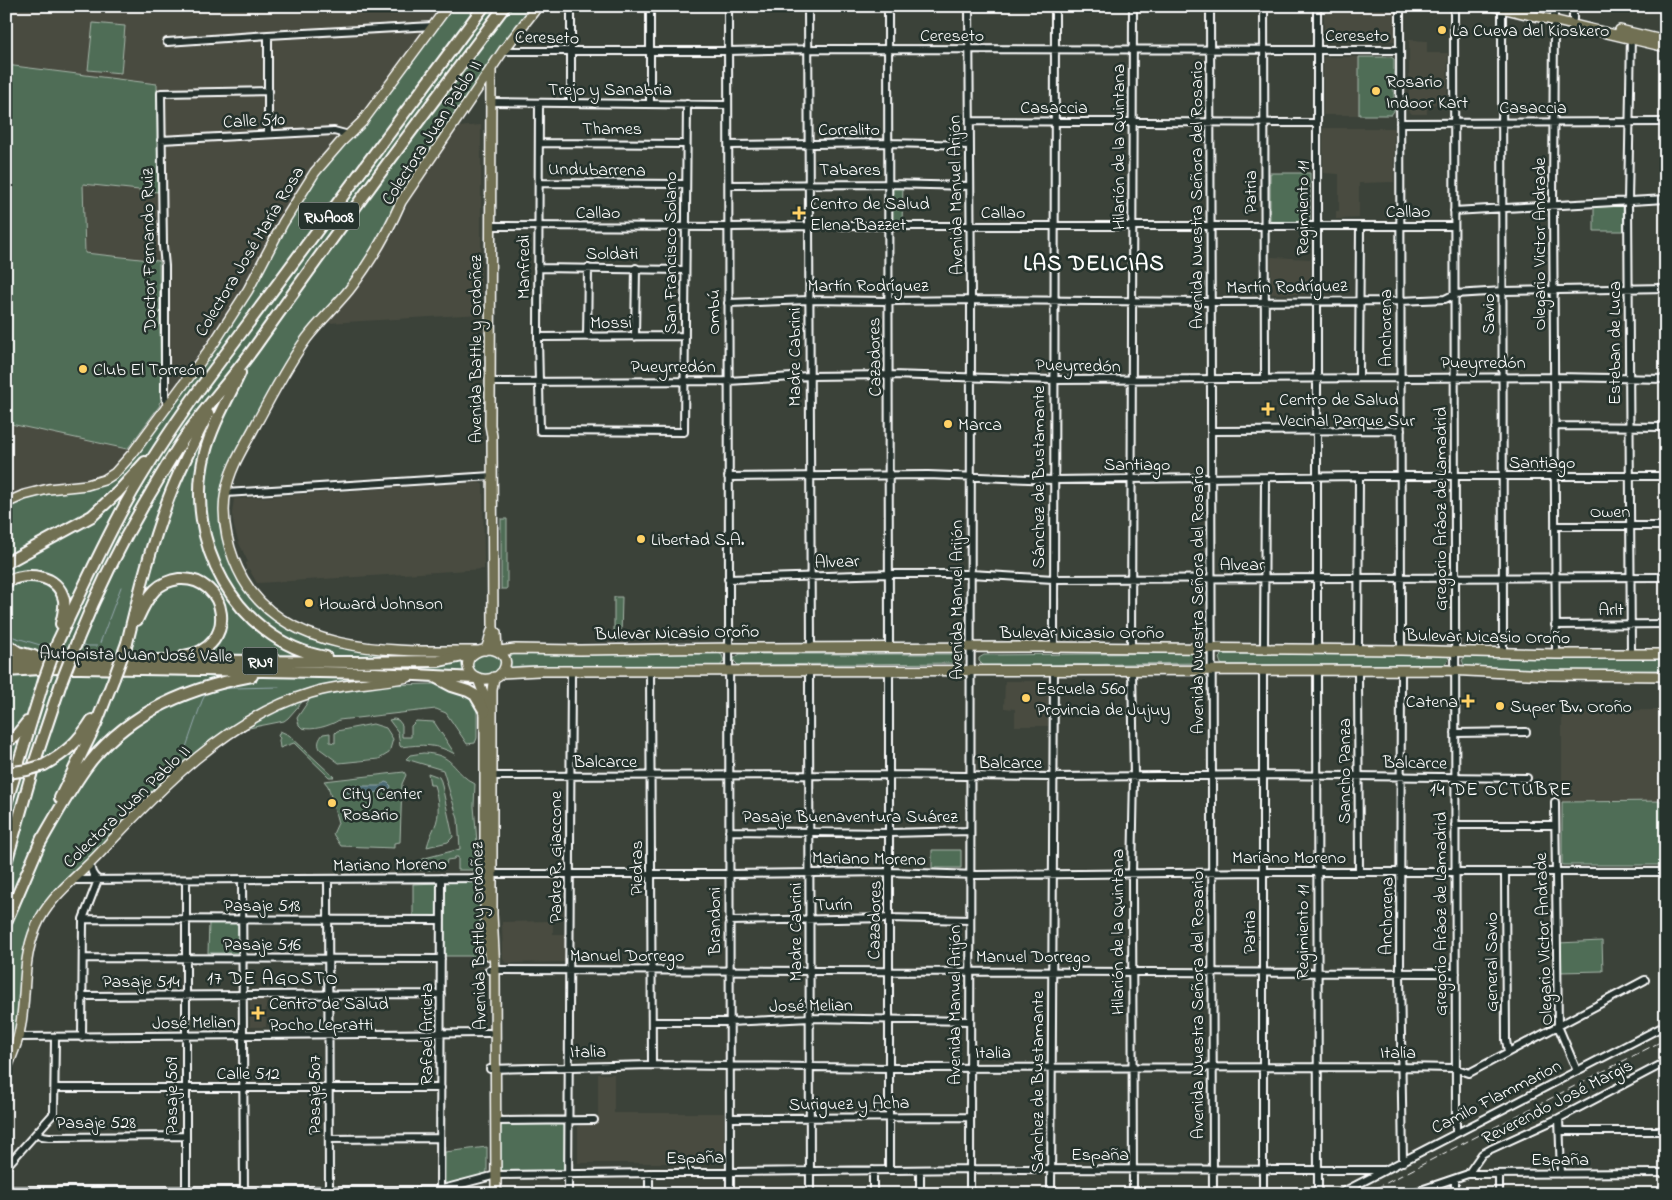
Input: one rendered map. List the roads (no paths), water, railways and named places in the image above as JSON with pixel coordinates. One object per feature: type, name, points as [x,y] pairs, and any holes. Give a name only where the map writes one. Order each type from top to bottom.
[{"type":"highway","points":[[464,33],[476,6]]},
{"type":"highway","name":"RNA008","points":[[6,804],[37,701],[58,641],[98,557],[126,504],[165,439],[201,387],[484,6]]},
{"type":"highway","name":"RNA008","points":[[6,863],[35,761],[61,683],[97,593],[141,510],[195,423],[250,354],[322,252],[504,7]]},
{"type":"highway","points":[[250,354],[214,426],[205,453],[200,506],[210,555],[220,577],[232,596],[260,627],[296,649],[352,662]]},
{"type":"highway","points":[[127,643],[155,538],[169,496],[196,436],[217,396]]},
{"type":"highway","points":[[6,563],[92,516],[118,492],[165,439]]},
{"type":"highway","points":[[6,582],[24,575],[33,575],[43,578],[56,586],[61,592],[64,601],[58,641]]},
{"type":"highway","points":[[6,922],[65,786],[96,724],[127,643],[145,603],[154,590],[172,580],[191,580],[207,588],[217,599],[222,615],[216,638],[202,652],[156,661]]},
{"type":"highway","points":[[6,644],[18,652],[47,659]]},
{"type":"highway","name":"Autopista Juan José Valle","points":[[7,669],[47,659],[439,661],[478,651]]},
{"type":"highway","name":"Autopista Juan José Valle","points":[[7,669],[57,668],[420,674],[477,678]]},
{"type":"highway","points":[[39,844],[86,768],[103,747],[132,722],[171,700],[197,690],[252,676],[292,673]]},
{"type":"highway","points":[[432,676],[475,695],[485,712]]},
{"type":"highway","points":[[7,772],[27,770],[44,765],[62,754],[86,730],[98,711],[114,678]]},
{"type":"highway","points":[[6,742],[22,730],[37,701]]},
{"type":"main road","name":"Colectora José María Rosa","points":[[6,503],[48,489],[87,485],[104,480],[115,473],[132,454],[219,335],[248,290],[283,223],[315,172],[362,122],[448,6]]},
{"type":"main road","name":"Colectora Juan Pablo II","points":[[478,651],[404,651],[363,646],[318,636],[273,615],[247,586],[237,568],[229,544],[224,517],[225,493],[231,470],[272,394],[307,338],[349,290],[371,260],[390,227],[401,202],[503,51],[538,6]]},
{"type":"main road","points":[[1492,6],[1573,19],[1666,47]]},
{"type":"main road","points":[[1517,6],[1631,36],[1666,40]]},
{"type":"main road","name":"Avenida Battle y Ordoñez","points":[[491,70],[490,382],[493,629],[496,634],[498,650]]},
{"type":"main road","name":"Avenida Battle y Ordoñez","points":[[478,651],[488,645],[490,633],[493,629]]},
{"type":"main road","name":"Bulevar Nicasio Oroño","points":[[498,650],[1054,647],[1666,654]]},
{"type":"main road","points":[[498,650],[504,657],[505,663],[498,675],[477,678],[470,673],[468,660],[478,651],[498,650]]},
{"type":"main road","name":"Bulevar Nicasio Oroño","points":[[498,675],[571,671],[650,670],[1455,670],[1547,675],[1666,676]]},
{"type":"main road","name":"Colectora Juan Pablo II","points":[[6,1070],[18,1038],[27,954],[37,924],[52,900],[90,864],[137,812],[194,760],[225,737],[266,711],[296,698],[327,688],[390,681],[420,674]]},
{"type":"main road","name":"Avenida Battle y Ordoñez","points":[[489,876],[492,690],[498,675]]},
{"type":"main road","name":"Avenida Battle y Ordoñez","points":[[477,678],[483,692],[485,712],[489,876],[492,914],[493,1175],[496,1194]]},
{"type":"main road","name":"Avenida Battle y Ordoñez","points":[[490,1194],[496,1121],[490,1033],[492,970]]},
{"type":"street","points":[[571,6],[571,103]]},
{"type":"street","points":[[650,6],[650,103]]},
{"type":"street","name":"Ombú","points":[[728,6],[729,648]]},
{"type":"street","name":"Madre Cabrini","points":[[808,6],[810,648]]},
{"type":"street","name":"Cazadores","points":[[888,6],[889,648]]},
{"type":"street","name":"Avenida Manuel Arijón","points":[[970,6],[970,1194]]},
{"type":"street","name":"Sánchez de Bustamante","points":[[1054,647],[1055,6]]},
{"type":"street","name":"Hilarión de la Quintana","points":[[1131,648],[1133,6]]},
{"type":"street","name":"Avenida Nuestra Señora del Rosario","points":[[1210,6],[1213,1194]]},
{"type":"street","name":"Patria","points":[[1264,6],[1265,378]]},
{"type":"street","name":"Regimiento 11","points":[[1317,6],[1317,650]]},
{"type":"street","name":"Anchorena","points":[[1400,6],[1401,650]]},
{"type":"street","name":"Gregorio Aráoz de Lamadrid","points":[[1454,6],[1456,973],[1454,1068],[1456,1132]]},
{"type":"street","points":[[1573,6],[1573,19]]},
{"type":"street","name":"Savio","points":[[1502,7],[1504,652]]},
{"type":"street","name":"Olegario Victor Andrade","points":[[1554,17],[1553,206],[1556,654]]},
{"type":"street","points":[[167,42],[433,26]]},
{"type":"street","points":[[268,35],[268,134]]},
{"type":"street","name":"Esteban de Luca","points":[[1631,36],[1628,201],[1631,654]]},
{"type":"street","name":"Cereseto","points":[[503,51],[650,52],[808,49],[1400,50]]},
{"type":"street","name":"Doctor Fernando Ruiz","points":[[167,406],[165,395],[165,266],[161,93],[269,91]]},
{"type":"street","name":"Trejo y Sanabria","points":[[492,102],[728,105]]},
{"type":"street","name":"Manfredi","points":[[539,103],[538,337],[540,431]]},
{"type":"street","name":"San Francisco Solano","points":[[540,431],[684,432],[687,104]]},
{"type":"street","name":"Casaccia","points":[[970,121],[1317,123]]},
{"type":"street","name":"Casaccia","points":[[1400,123],[1666,122]]},
{"type":"street","name":"Calle 510","points":[[161,140],[334,131],[349,135]]},
{"type":"street","name":"Thames","points":[[539,143],[686,144]]},
{"type":"street","name":"Corralito","points":[[729,145],[888,143],[970,146]]},
{"type":"street","name":"Undubarrena","points":[[539,183],[686,184]]},
{"type":"street","name":"Tabares","points":[[729,185],[889,184],[970,186]]},
{"type":"street","name":"Callao","points":[[1454,211],[1666,199]]},
{"type":"street","name":"Callao","points":[[492,226],[1454,226]]},
{"type":"street","points":[[1359,378],[1360,226]]},
{"type":"street","name":"Soldati","points":[[538,268],[685,270]]},
{"type":"street","points":[[587,338],[588,268]]},
{"type":"street","points":[[635,337],[636,268]]},
{"type":"street","name":"Martín Rodríguez","points":[[728,303],[809,300],[888,302],[971,300],[1400,301],[1445,299],[1454,294],[1503,291],[1666,288]]},
{"type":"street","name":"Mossi","points":[[538,337],[685,336]]},
{"type":"street","name":"Pueyrredón","points":[[490,382],[728,381],[809,376],[890,375],[1054,380],[1400,377],[1666,379]]},
{"type":"street","points":[[1554,426],[1666,427]]},
{"type":"street","points":[[1211,430],[1401,430]]},
{"type":"street","name":"Santiago","points":[[728,477],[890,475],[1053,480],[1132,480],[1359,476],[1666,476]]},
{"type":"street","points":[[225,493],[492,476]]},
{"type":"street","points":[[1358,650],[1359,476]]},
{"type":"street","points":[[1264,649],[1265,478]]},
{"type":"street","name":"Owen","points":[[1555,526],[1666,526]]},
{"type":"street","name":"Alvear","points":[[728,579],[889,574],[971,574],[1053,579],[1666,577]]},
{"type":"street","name":"Arlt","points":[[1555,624],[1666,624]]},
{"type":"street","name":"Brandoni","points":[[729,648],[730,1194]]},
{"type":"street","name":"Piedras","points":[[650,670],[652,1066]]},
{"type":"street","name":"Sánchez de Bustamante","points":[[1051,1194],[1054,670]]},
{"type":"street","name":"Hilarión de la Quintana","points":[[1132,670],[1134,776],[1132,874],[1132,1194]]},
{"type":"street","name":"Patria","points":[[1264,670],[1264,1194]]},
{"type":"street","name":"Regimiento 11","points":[[1317,670],[1318,1194]]},
{"type":"street","name":"Sancho Panza","points":[[1358,670],[1360,872]]},
{"type":"street","name":"Anchorena","points":[[1401,670],[1400,972],[1403,1162]]},
{"type":"street","name":"Padre R. Giaccone","points":[[568,1194],[571,671]]},
{"type":"street","name":"Madre Cabrini","points":[[809,671],[810,1194]]},
{"type":"street","name":"Cazadores","points":[[889,671],[889,1170]]},
{"type":"street","points":[[1455,733],[1526,732]]},
{"type":"street","name":"Balcarce","points":[[492,776],[810,777],[888,775],[1052,777],[1317,775],[1527,778]]},
{"type":"street","name":"Olegario Victor Andrade","points":[[1555,802],[1558,1026],[1577,1071]]},
{"type":"street","points":[[1455,825],[1555,825]]},
{"type":"street","name":"Pasaje Buenaventura Suárez","points":[[729,831],[970,832]]},
{"type":"street","points":[[82,1038],[83,919],[98,880],[90,870],[90,864]]},
{"type":"street","name":"Mariano Moreno","points":[[73,880],[328,880],[570,874],[810,872],[1052,875],[1212,872],[1666,872]]},
{"type":"street","name":"General Savio","points":[[1505,873],[1506,1040],[1508,1052]]},
{"type":"street","name":"Rafael Arrieta","points":[[441,878],[441,1191]]},
{"type":"street","points":[[242,880],[244,1192]]},
{"type":"street","name":"Pasaje 507","points":[[328,880],[329,1191]]},
{"type":"street","name":"Pasaje 509","points":[[186,881],[186,1191]]},
{"type":"street","name":"Turín","points":[[729,921],[889,918],[970,920]]},
{"type":"street","name":"Pasaje 518","points":[[83,919],[441,920]]},
{"type":"street","name":"Pasaje 516","points":[[82,958],[441,959]]},
{"type":"street","name":"Manuel Dorrego","points":[[492,970],[1456,973]]},
{"type":"street","points":[[1508,1052],[1645,980]]},
{"type":"street","name":"Pasaje 514","points":[[82,996],[441,994]]},
{"type":"street","name":"José Melian","points":[[652,1022],[729,1022],[810,1018],[969,1021]]},
{"type":"street","name":"Camilo Flammarion","points":[[1339,1194],[1666,1025]]},
{"type":"street","name":"José Melian","points":[[18,1038],[490,1033]]},
{"type":"street","points":[[6,1167],[54,1113],[55,1038]]},
{"type":"street","name":"Italia","points":[[493,1069],[569,1066],[810,1068],[1401,1067],[1454,1068],[1468,1072],[1508,1052]]},
{"type":"street","points":[[1665,1062],[1666,1088]]},
{"type":"street","name":"Reverendo José Margis","points":[[1468,1174],[1482,1154],[1490,1148],[1559,1118],[1665,1062]]},
{"type":"street","name":"Calle 512","points":[[55,1088],[440,1088]]},
{"type":"street","name":"Suriguez y Acha","points":[[730,1118],[970,1117]]},
{"type":"street","points":[[1559,1118],[1561,1174]]},
{"type":"street","points":[[496,1121],[594,1120]]},
{"type":"street","points":[[1560,1131],[1666,1132]]},
{"type":"street","name":"Pasaje 528","points":[[37,1132],[42,1136],[49,1137],[186,1136]]},
{"type":"street","points":[[329,1140],[440,1138]]},
{"type":"street","name":"España","points":[[6,1190],[129,1192],[441,1191],[493,1175],[970,1169],[1385,1170]]},
{"type":"street","points":[[873,1170],[873,1194]]},
{"type":"street","points":[[920,1170],[920,1194]]},
{"type":"street","points":[[649,1173],[649,1194]]},
{"type":"street","name":"España","points":[[1455,1179],[1468,1174],[1666,1173]]},
{"type":"street","points":[[1499,1174],[1499,1194]]},
{"type":"street","points":[[1409,1194],[1455,1179],[1455,1194]]},
{"type":"water","points":[[385,782],[391,786],[387,792],[370,794],[349,793],[346,791],[346,788],[349,786],[380,786]]},
{"type":"waterway","points":[[79,646],[97,646],[100,643],[121,587]]},
{"type":"waterway","points":[[7,635],[50,648]]},
{"type":"waterway","points":[[59,647],[70,647]]},
{"type":"waterway","points":[[213,690],[279,687]]},
{"type":"waterway","points":[[183,756],[207,691]]},
{"type":"railway","points":[[1365,1194],[1666,1039]]},
{"type":"place","name":"La Cueva del Kioskero","points":[[1442,30]]},
{"type":"place","name":"Rosario Indoor Kart","points":[[1376,91]]},
{"type":"place","name":"Centro de Salud Elena Bazzet","points":[[799,213]]},
{"type":"place","name":"Club El Torreón","points":[[83,369]]},
{"type":"place","name":"Centro de Salud Vecinal Parque Sur","points":[[1268,409]]},
{"type":"place","name":"Marca","points":[[948,424]]},
{"type":"place","name":"Libertad S.A.","points":[[641,539]]},
{"type":"place","name":"Howard Johnson","points":[[309,603]]},
{"type":"place","name":"Escuela 560 Provincia de Jujuy","points":[[1026,698]]},
{"type":"place","name":"Catena","points":[[1468,701]]},
{"type":"place","name":"Super Bv. Oroño","points":[[1500,706]]},
{"type":"place","name":"City Center Rosario","points":[[332,803]]},
{"type":"place","name":"Centro de Salud Pocho Lepratti","points":[[258,1013]]},
{"type":"district","name":"LAS DELICIAS","points":[[1094,262]]},
{"type":"district","name":"14 DE OCTUBRE","points":[[1501,788]]},
{"type":"district","name":"17 DE AGOSTO","points":[[273,977]]}]
